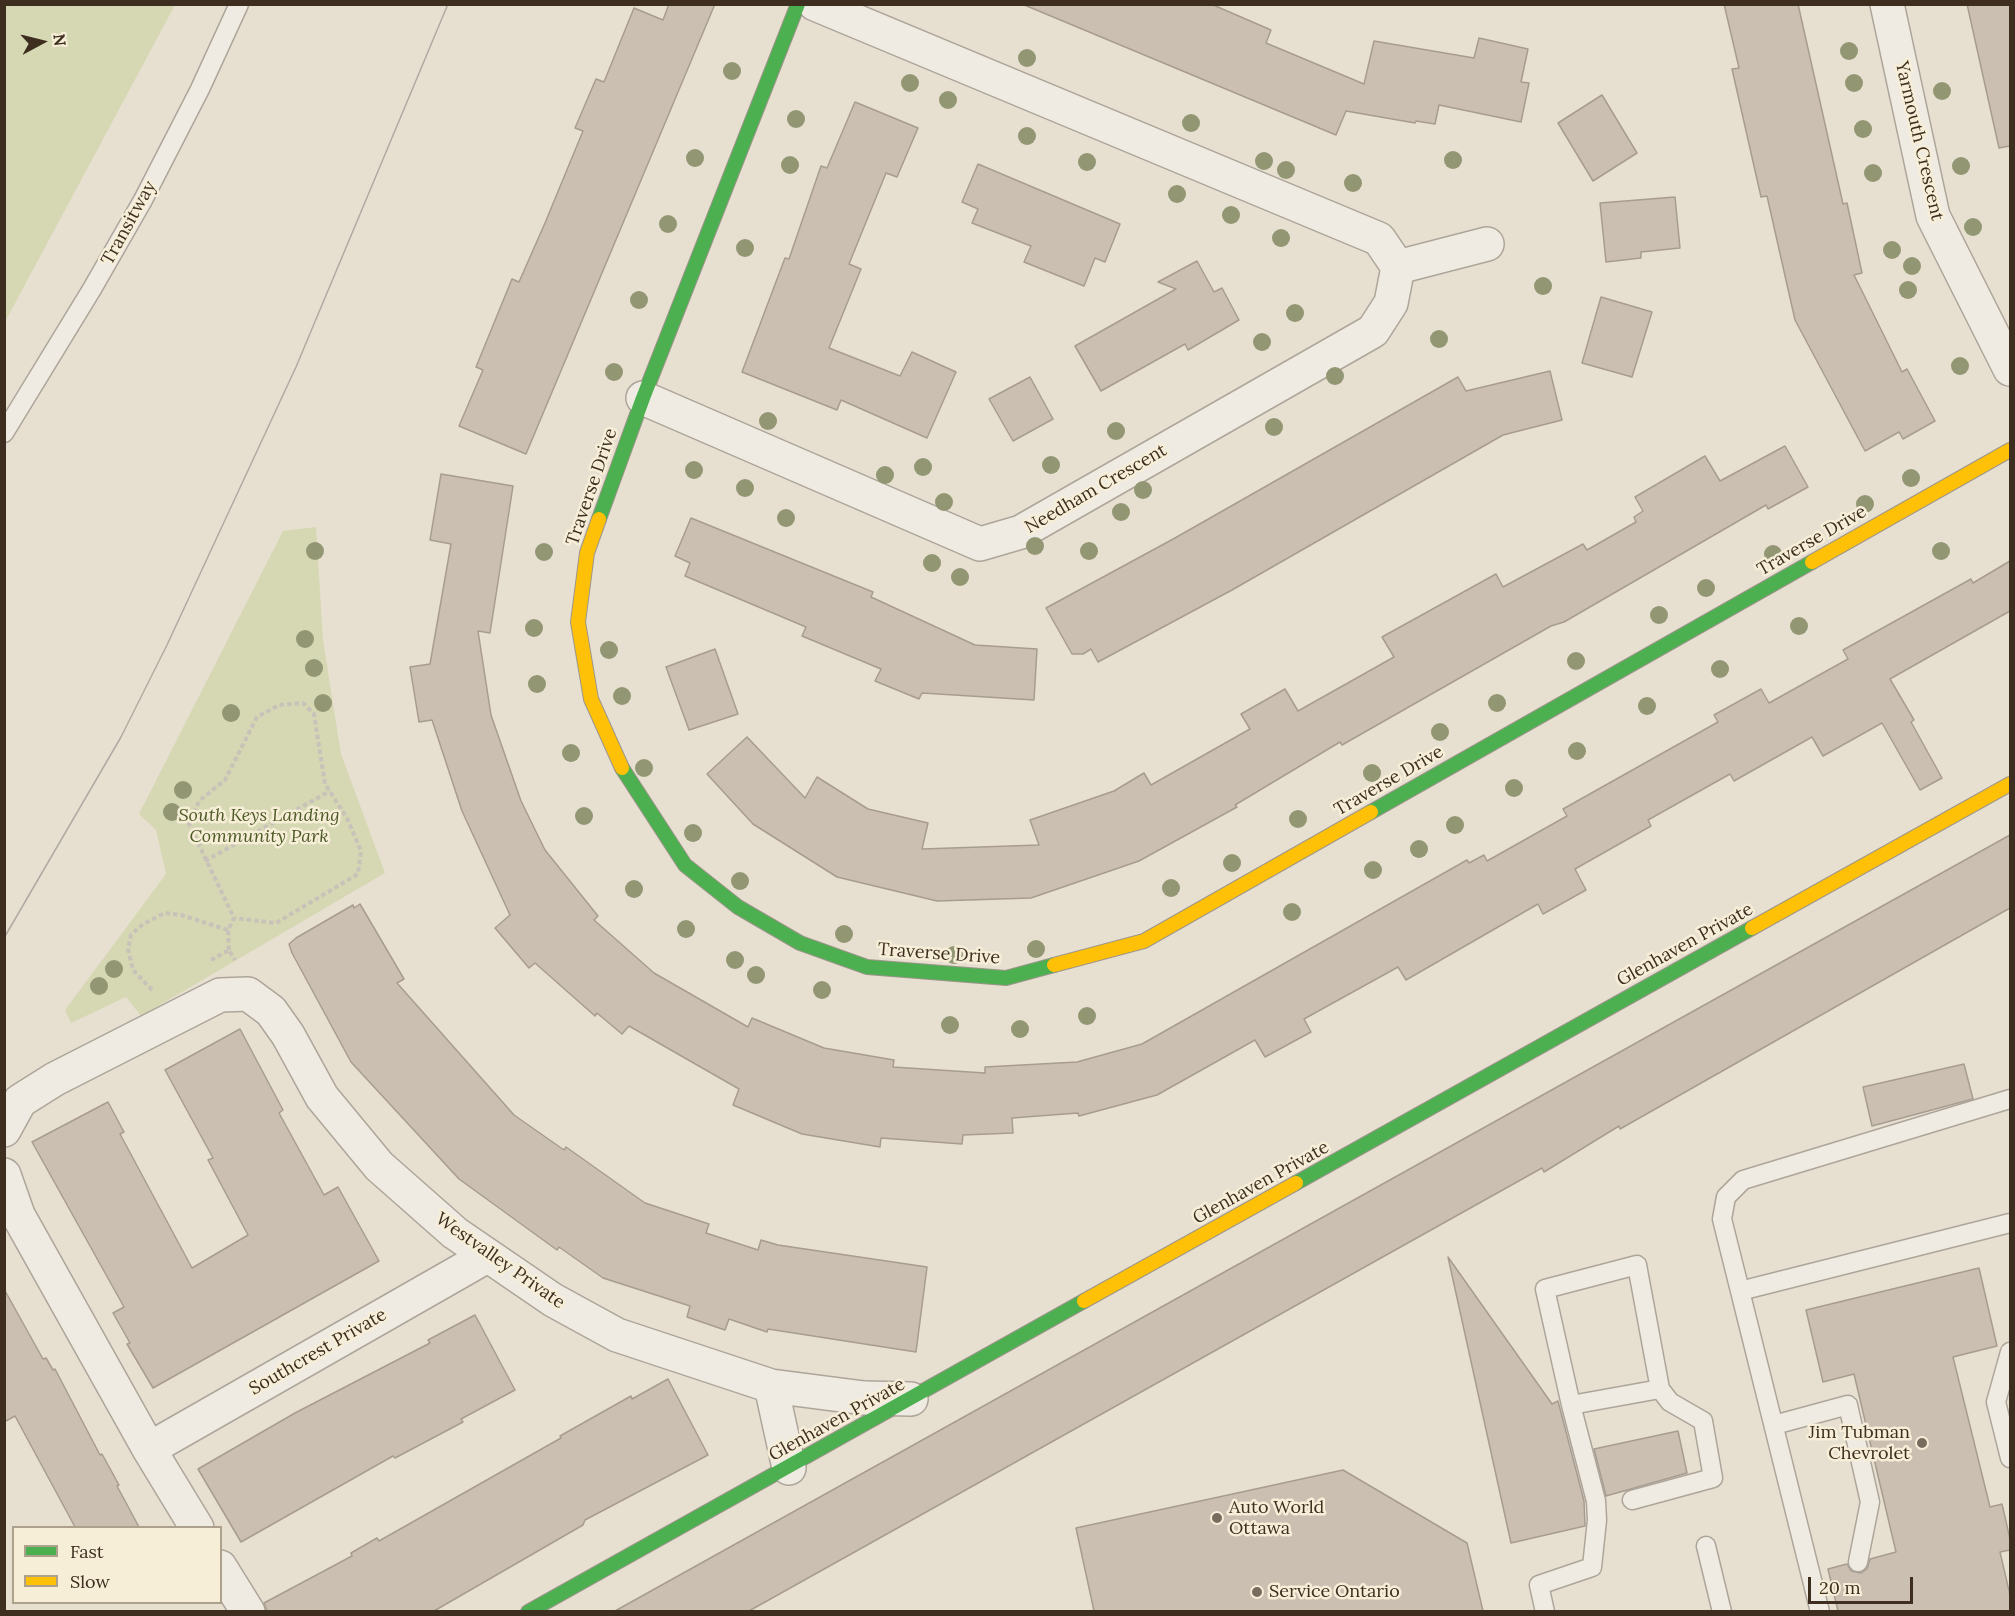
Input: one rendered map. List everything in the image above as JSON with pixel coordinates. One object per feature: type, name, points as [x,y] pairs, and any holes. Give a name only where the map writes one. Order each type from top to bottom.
[{"type":"street","name":"Traverse Drive","points":[[798,4],[643,398],[587,553],[578,622],[591,699],[615,757],[685,865],[738,907],[790,937],[867,967],[1005,978],[1144,941],[2010,450]]},
{"type":"street","points":[[815,4],[1379,239],[1398,267],[1487,244]]},
{"type":"street","name":"Yarmouth Crescent","points":[[1887,4],[1933,216],[2010,369]]},
{"type":"street","name":"Needham Crescent","points":[[643,398],[980,544],[1021,532],[1373,331],[1391,303],[1398,267]]},
{"type":"street","name":"Glenhaven Private","points":[[528,1611],[789,1468],[2010,784]]},
{"type":"street","name":"Westvalley Private","points":[[4,1130],[20,1101],[55,1079],[220,995],[248,994],[271,1011],[288,1035],[322,1097],[379,1166],[455,1233],[554,1300],[617,1335],[771,1386],[864,1398],[911,1399]]},
{"type":"street","points":[[4,1175],[18,1215],[149,1449],[196,1526]]},
{"type":"street","name":"Southcrest Private","points":[[149,1449],[487,1256]]},
{"type":"street","points":[[771,1386],[789,1468]]},
{"type":"street","points":[[222,1570],[248,1611]]},
{"type":"lane","name":"Transitway","points":[[4,433],[143,200],[200,89],[239,4]]},
{"type":"lane","points":[[1820,1611],[1722,1219],[1726,1197],[1743,1180],[2010,1099]]},
{"type":"lane","points":[[1740,1291],[2010,1223]]},
{"type":"lane","points":[[1545,1611],[1539,1585],[1592,1567],[1597,1520],[1596,1501],[1571,1405],[1545,1289],[1637,1266],[1660,1389],[1670,1402],[1703,1421],[1713,1478],[1632,1500]]},
{"type":"lane","points":[[2010,1352],[1996,1402],[2010,1458]]},
{"type":"lane","points":[[1571,1405],[1660,1389]]},
{"type":"lane","points":[[1774,1425],[1848,1405],[1870,1502],[1858,1562]]},
{"type":"lane","points":[[1706,1546],[1722,1611]]},
{"type":"path","points":[[303,703],[314,714],[325,784],[347,818],[361,851],[358,874],[276,923],[234,918],[189,824],[199,801],[225,780],[257,717],[279,705],[303,703]]},
{"type":"path","points":[[205,861],[330,791]]},
{"type":"path","points":[[152,990],[133,970],[128,950],[131,935],[142,924],[165,913],[182,915],[228,930]]},
{"type":"path","points":[[229,950],[228,930],[234,918]]},
{"type":"green space","points":[[4,5],[175,5],[5,322]]},
{"type":"green space","name":"South Keys Landing Community Park","points":[[316,527],[323,640],[341,754],[385,873],[141,1016],[126,997],[71,1023],[65,1010],[166,874],[156,830],[139,814],[283,531]]},
{"type":"building","points":[[669,4],[715,4],[526,454],[459,426],[483,370],[476,367],[512,279],[519,282],[545,223],[583,131],[575,128],[596,79],[604,82],[634,8],[663,20]]},
{"type":"building","points":[[1022,4],[1211,4],[1271,30],[1266,43],[1364,84],[1374,41],[1474,58],[1479,38],[1528,49],[1521,82],[1529,83],[1521,122],[1439,105],[1435,124],[1416,121],[1415,123],[1346,111],[1336,135]]},
{"type":"building","points":[[1724,4],[1798,4],[1843,204],[1847,203],[1862,273],[1854,275],[1902,372],[1907,369],[1935,421],[1903,439],[1899,432],[1865,451],[1795,320],[1767,196],[1761,197],[1732,69],[1739,68]]},
{"type":"building","points":[[1967,4],[2010,4],[2010,146],[1999,148]]},
{"type":"building","points":[[1602,95],[1637,153],[1593,181],[1558,123]]},
{"type":"building","points":[[855,102],[918,128],[897,177],[886,173],[849,264],[861,269],[829,348],[900,376],[912,352],[956,372],[927,438],[841,400],[837,410],[742,372],[785,258],[789,259],[821,166],[827,168]]},
{"type":"building","points":[[978,164],[1120,224],[1105,262],[1095,258],[1084,286],[1024,262],[1031,246],[972,223],[978,209],[962,202]]},
{"type":"building","points":[[1675,197],[1680,248],[1641,252],[1641,258],[1606,262],[1600,203]]},
{"type":"building","points":[[1197,261],[1214,292],[1222,288],[1239,320],[1188,350],[1185,344],[1101,391],[1075,346],[1176,289],[1158,282]]},
{"type":"building","points":[[1601,297],[1652,312],[1632,377],[1582,363]]},
{"type":"building","points":[[1550,371],[1562,420],[1503,435],[1232,590],[1098,662],[1091,649],[1083,654],[1072,654],[1046,608],[1175,538],[1458,377],[1466,391]]},
{"type":"building","points":[[1030,377],[1053,419],[1013,441],[989,399]]},
{"type":"building","points":[[1785,446],[1808,487],[1768,509],[1766,505],[1564,622],[1551,626],[1342,745],[1340,742],[1235,805],[1237,807],[1139,861],[1031,898],[937,901],[837,877],[753,824],[707,774],[747,737],[805,798],[817,777],[868,809],[928,823],[922,849],[1039,845],[1030,820],[1114,791],[1144,773],[1151,785],[1250,729],[1241,714],[1285,689],[1298,711],[1394,657],[1382,637],[1496,574],[1503,587],[1583,544],[1587,550],[1636,522],[1634,517],[1643,511],[1635,497],[1705,456],[1720,481]]},
{"type":"building","points":[[441,474],[513,486],[490,633],[478,631],[491,715],[521,801],[545,850],[598,916],[594,920],[654,973],[748,1027],[752,1018],[824,1048],[894,1060],[893,1067],[985,1073],[985,1067],[1077,1062],[1142,1044],[1467,860],[1469,863],[1484,855],[1487,861],[1567,816],[1563,809],[1718,722],[1714,715],[1761,689],[1769,703],[1848,659],[1843,650],[1971,579],[1973,583],[2010,561],[2010,611],[1890,679],[1914,720],[1911,722],[1942,778],[1920,790],[1882,723],[1823,756],[1812,737],[1734,781],[1730,774],[1648,820],[1651,826],[1575,869],[1586,890],[1543,914],[1538,904],[1406,980],[1398,967],[1304,1019],[1311,1032],[1265,1057],[1255,1040],[1157,1095],[1079,1116],[1078,1113],[1012,1118],[1013,1133],[963,1135],[962,1144],[881,1138],[880,1147],[802,1134],[733,1105],[739,1089],[629,1026],[622,1034],[597,1013],[595,1016],[535,963],[529,968],[495,928],[510,915],[462,811],[432,720],[419,722],[410,667],[430,664],[451,544],[430,540]]},
{"type":"building","points":[[691,518],[873,592],[871,597],[975,645],[1037,649],[1034,700],[922,693],[919,699],[875,681],[881,669],[802,636],[806,627],[685,576],[690,563],[675,556]]},
{"type":"building","points":[[715,649],[738,714],[689,730],[666,667]]},
{"type":"building","points":[[2010,835],[2010,908],[1620,1129],[1619,1126],[1544,1172],[1542,1168],[749,1611],[615,1611]]},
{"type":"building","points":[[360,904],[404,979],[397,983],[514,1115],[564,1150],[566,1147],[645,1203],[709,1224],[706,1233],[758,1250],[761,1240],[778,1245],[927,1267],[916,1352],[768,1329],[767,1332],[729,1319],[725,1330],[687,1317],[690,1306],[603,1278],[559,1247],[557,1250],[459,1179],[351,1062],[292,953],[289,944],[296,938],[353,905],[354,908]]},
{"type":"building","points":[[240,1029],[283,1110],[279,1113],[324,1195],[338,1187],[379,1261],[153,1388],[127,1344],[130,1343],[113,1313],[124,1307],[32,1142],[108,1102],[124,1132],[120,1134],[192,1268],[248,1235],[208,1160],[213,1158],[165,1070]]},
{"type":"building","points":[[1964,1064],[1973,1099],[1872,1126],[1863,1087]]},
{"type":"building","points":[[1448,1257],[1552,1404],[1558,1401],[1584,1501],[1585,1526],[1511,1543]]},
{"type":"building","name":"Jim Tubman Chevrolet","points":[[1979,1268],[1997,1346],[1953,1357],[1990,1507],[2002,1504],[2010,1539],[2010,1550],[2000,1552],[2010,1595],[2010,1611],[1838,1611],[1828,1569],[1847,1564],[1851,1571],[1861,1573],[1867,1569],[1870,1559],[1896,1552],[1854,1374],[1823,1382],[1806,1310]]},
{"type":"building","points":[[4,1289],[43,1359],[46,1358],[53,1370],[55,1369],[100,1455],[102,1454],[119,1485],[117,1486],[138,1526],[74,1526],[15,1416],[4,1422]]},
{"type":"building","points":[[475,1315],[515,1390],[461,1419],[463,1422],[395,1458],[393,1456],[241,1542],[198,1469],[295,1413],[430,1343],[428,1340]]},
{"type":"building","points":[[668,1379],[708,1455],[585,1520],[583,1525],[434,1611],[267,1611],[264,1603],[352,1556],[351,1553],[377,1538],[379,1541],[631,1396],[632,1399]]},
{"type":"building","points":[[1678,1431],[1687,1473],[1606,1496],[1594,1449]]},
{"type":"building","points":[[1343,1470],[1467,1543],[1483,1611],[1094,1611],[1076,1528]]},
{"type":"tram line","points":[[4,938],[121,737],[167,645],[296,367],[448,4]]},
{"type":"traffic: fast","points":[[599,519],[643,398],[798,4]]},
{"type":"traffic: fast","points":[[1371,812],[1812,562]]},
{"type":"traffic: fast","points":[[622,768],[685,865],[738,907],[800,943],[867,967],[1006,978],[1054,965]]},
{"type":"traffic: fast","points":[[1296,1183],[1752,928]]},
{"type":"traffic: fast","points":[[528,1612],[1084,1301]]},
{"type":"traffic: slow","points":[[1812,562],[2010,450]]},
{"type":"traffic: slow","points":[[599,519],[587,553],[578,622],[591,699],[622,768]]},
{"type":"traffic: slow","points":[[1752,928],[2010,784]]},
{"type":"traffic: slow","points":[[1054,965],[1144,941],[1371,812]]},
{"type":"traffic: slow","points":[[1084,1301],[1296,1183]]},
{"type":"place","name":"Jim Tubman Chevrolet","points":[[1922,1443]]},
{"type":"place","name":"Auto World Ottawa","points":[[1217,1518]]},
{"type":"place","name":"Service Ontario","points":[[1257,1592]]}]
